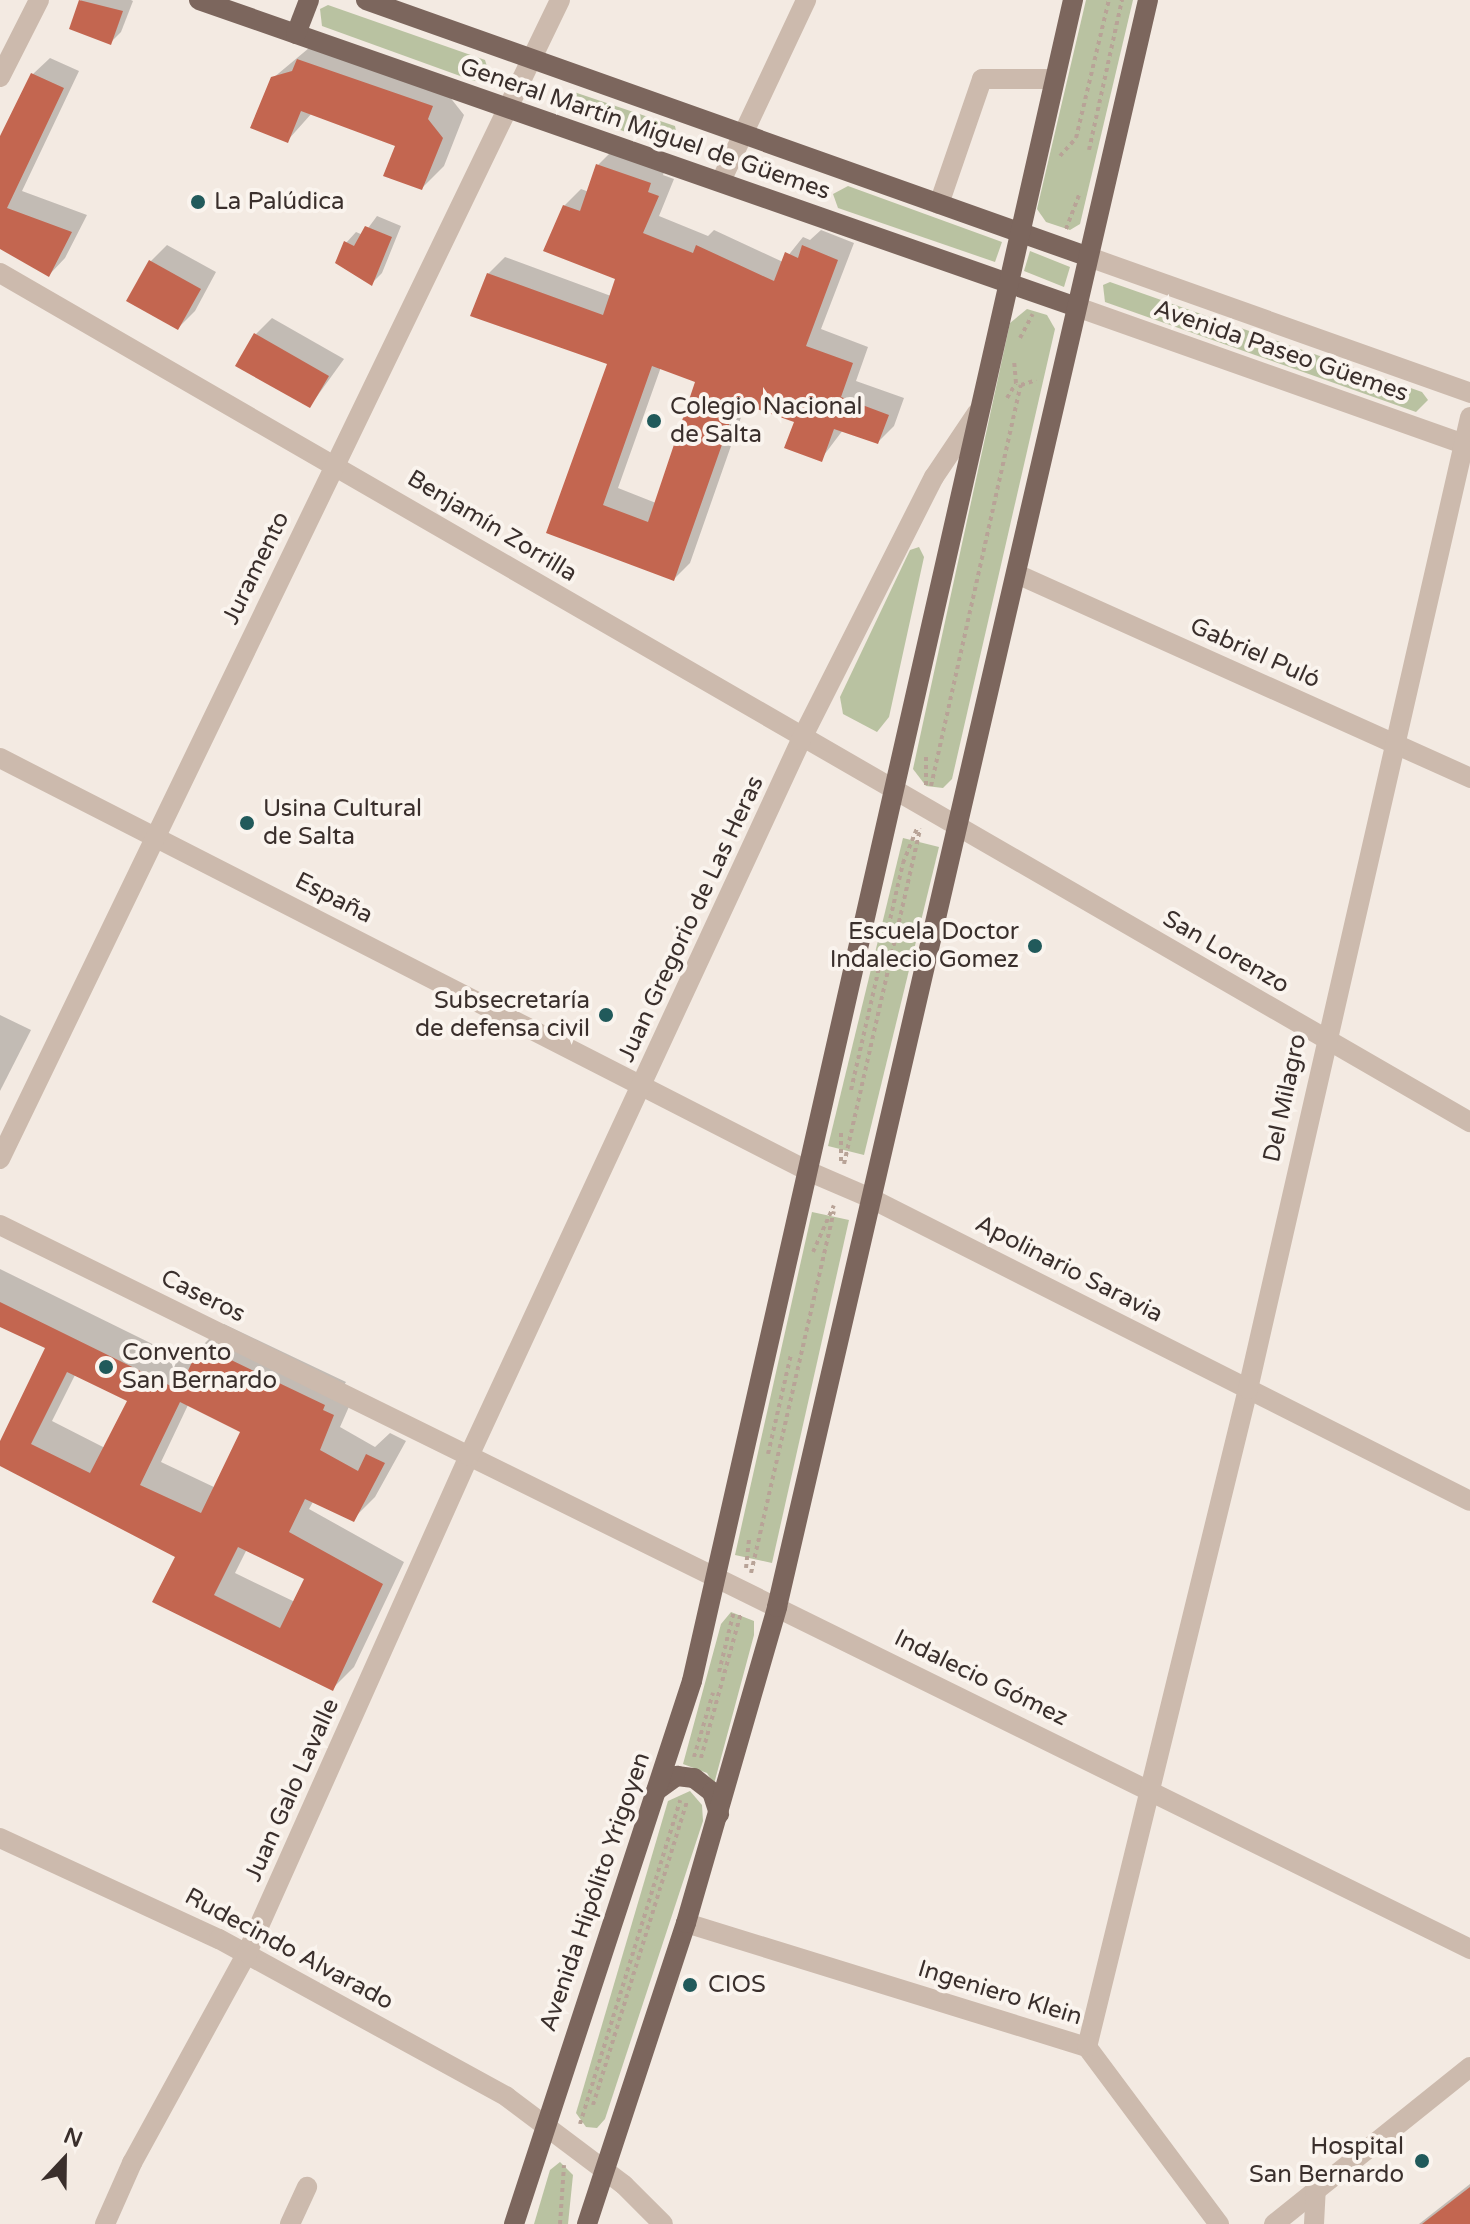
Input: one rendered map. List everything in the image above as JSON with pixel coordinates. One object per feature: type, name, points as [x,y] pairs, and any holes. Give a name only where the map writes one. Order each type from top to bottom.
[{"type":"main road","name":"General Martín Miguel de Güemes","points":[[199,0],[1074,306]]},
{"type":"main road","points":[[296,34],[309,0]]},
{"type":"main road","name":"General Martín Miguel de Güemes","points":[[366,0],[1086,256]]},
{"type":"main road","name":"Avenida Hipólito Yrigoyen","points":[[514,2224],[544,2124],[692,1681],[896,791],[1005,283],[1073,0]]},
{"type":"main road","points":[[587,2224],[686,1923],[777,1607],[868,1197],[1019,575],[1074,306],[1148,0]]},
{"type":"main road","points":[[656,1791],[677,1776],[694,1778],[712,1792],[719,1814]]},
{"type":"street","points":[[0,77],[39,0]]},
{"type":"street","name":"Juramento","points":[[0,1159],[560,0]]},
{"type":"street","points":[[721,181],[806,0]]},
{"type":"street","points":[[939,204],[982,79],[1054,79]]},
{"type":"street","name":"Avenida Paseo Güemes","points":[[1086,256],[1470,393]]},
{"type":"street","name":"Benjamín Zorrilla","points":[[0,273],[336,464],[801,740],[956,825]]},
{"type":"street","name":"Avenida Paseo Güemes","points":[[1074,306],[1467,445]]},
{"type":"street","name":"Juan Gregorio de Las Heras","points":[[469,1456],[644,1085],[801,740],[934,477],[977,413]]},
{"type":"street","name":"Del Milagro","points":[[1087,2047],[1248,1389],[1324,1040],[1467,445],[1470,417]]},
{"type":"street","name":"Gabriel Puló","points":[[1019,575],[1470,778]]},
{"type":"street","name":"España","points":[[0,758],[644,1085]]},
{"type":"street","name":"San Lorenzo","points":[[956,825],[1470,1122]]},
{"type":"street","name":"Apolinario Saravia","points":[[644,1085],[810,1172],[868,1197],[1470,1501]]},
{"type":"street","name":"Caseros","points":[[0,1225],[469,1456]]},
{"type":"street","name":"Indalecio Gómez","points":[[469,1456],[716,1574],[746,1592],[1470,1949]]},
{"type":"street","name":"Juan Galo Lavalle","points":[[105,2224],[132,2163],[247,1953],[469,1456]]},
{"type":"street","name":"Rudecindo Alvarado","points":[[0,1838],[247,1953],[507,2097],[604,2171],[663,2224]]},
{"type":"street","name":"Ingeniero Klein","points":[[686,1923],[1087,2047],[1219,2224]]},
{"type":"street","points":[[1274,2224],[1470,2067]]},
{"type":"street","points":[[290,2224],[307,2187]]},
{"type":"street","points":[[1314,2224],[1316,2191]]},
{"type":"path","points":[[1059,158],[1076,138],[1109,0]]},
{"type":"path","points":[[593,2105],[694,1778],[746,1592],[1021,385],[1041,374]]},
{"type":"green space","points":[[1086,0],[1133,0],[1080,224],[1070,230],[1046,222],[1037,209]]},
{"type":"green space","points":[[328,5],[485,60],[489,73],[474,81],[322,26],[320,9]]},
{"type":"green space","points":[[574,92],[675,126],[677,136],[663,145],[569,112],[567,98]]},
{"type":"green space","points":[[848,186],[1002,242],[995,262],[838,208],[833,194]]},
{"type":"green space","points":[[1030,251],[1070,267],[1064,287],[1024,271]]},
{"type":"green space","points":[[1110,282],[1422,392],[1428,400],[1416,412],[1105,302],[1103,285]]},
{"type":"green space","points":[[1027,309],[1047,315],[1055,329],[952,779],[943,788],[926,786],[913,769],[1010,323]]},
{"type":"green space","points":[[919,547],[924,557],[889,717],[877,732],[843,714],[840,697],[910,550]]},
{"type":"green space","points":[[903,838],[939,847],[864,1155],[828,1146]]},
{"type":"green space","points":[[812,1212],[849,1220],[772,1563],[735,1555]]},
{"type":"green space","points":[[731,1612],[754,1621],[754,1635],[714,1784],[707,1773],[683,1764],[721,1624]]},
{"type":"green space","points":[[690,1791],[702,1805],[703,1821],[605,2119],[597,2128],[586,2127],[576,2113],[668,1801]]},
{"type":"green space","points":[[560,2162],[573,2175],[568,2224],[534,2224],[550,2170]]},
{"type":"building","points":[[79,0],[123,11],[111,45],[69,29]]},
{"type":"building","points":[[297,59],[433,106],[428,119],[443,138],[422,190],[383,176],[395,146],[301,111],[288,143],[250,128],[271,77],[292,71]]},
{"type":"building","points":[[31,73],[64,88],[7,208],[72,232],[49,277],[0,249],[0,136]]},
{"type":"building","points":[[596,164],[651,183],[648,192],[659,196],[643,233],[693,253],[696,245],[774,281],[785,252],[798,258],[802,245],[838,260],[806,346],[853,363],[841,397],[889,415],[878,444],[834,429],[822,462],[784,448],[794,422],[737,402],[674,581],[546,533],[607,364],[470,316],[487,273],[603,315],[615,279],[543,251],[563,205],[580,211]],"holes":[[[652,366],[695,382],[648,522],[603,505]]]},
{"type":"building","points":[[365,226],[392,237],[372,286],[335,263],[344,241],[354,246]]},
{"type":"building","points":[[149,260],[201,289],[178,330],[126,301]]},
{"type":"building","points":[[254,333],[329,376],[310,408],[235,366]]},
{"type":"building","points":[[0,1302],[179,1390],[200,1345],[325,1405],[323,1410],[334,1415],[320,1450],[358,1471],[366,1454],[385,1463],[354,1522],[305,1499],[289,1532],[383,1584],[333,1691],[152,1602],[175,1557],[0,1466],[0,1441],[45,1348],[0,1327]],"holes":[[[67,1372],[127,1401],[90,1473],[31,1444]],[[180,1402],[240,1432],[201,1513],[140,1485]],[[238,1547],[304,1579],[280,1628],[214,1595]]]},
{"type":"building","points":[[1470,2187],[1470,2224],[1422,2224]]},
{"type":"place","name":"La Palúdica","points":[[198,202]]},
{"type":"place","name":"Colegio Nacional de Salta","points":[[654,421]]},
{"type":"place","name":"Usina Cultural de Salta","points":[[247,823]]},
{"type":"place","name":"Escuela Doctor Indalecio Gomez","points":[[1035,946]]},
{"type":"place","name":"Subsecretaría de defensa civil","points":[[606,1015]]},
{"type":"place","name":"Convento San Bernardo","points":[[106,1367]]},
{"type":"place","name":"CIOS","points":[[690,1985]]},
{"type":"place","name":"Hospital San Bernardo","points":[[1422,2161]]}]
